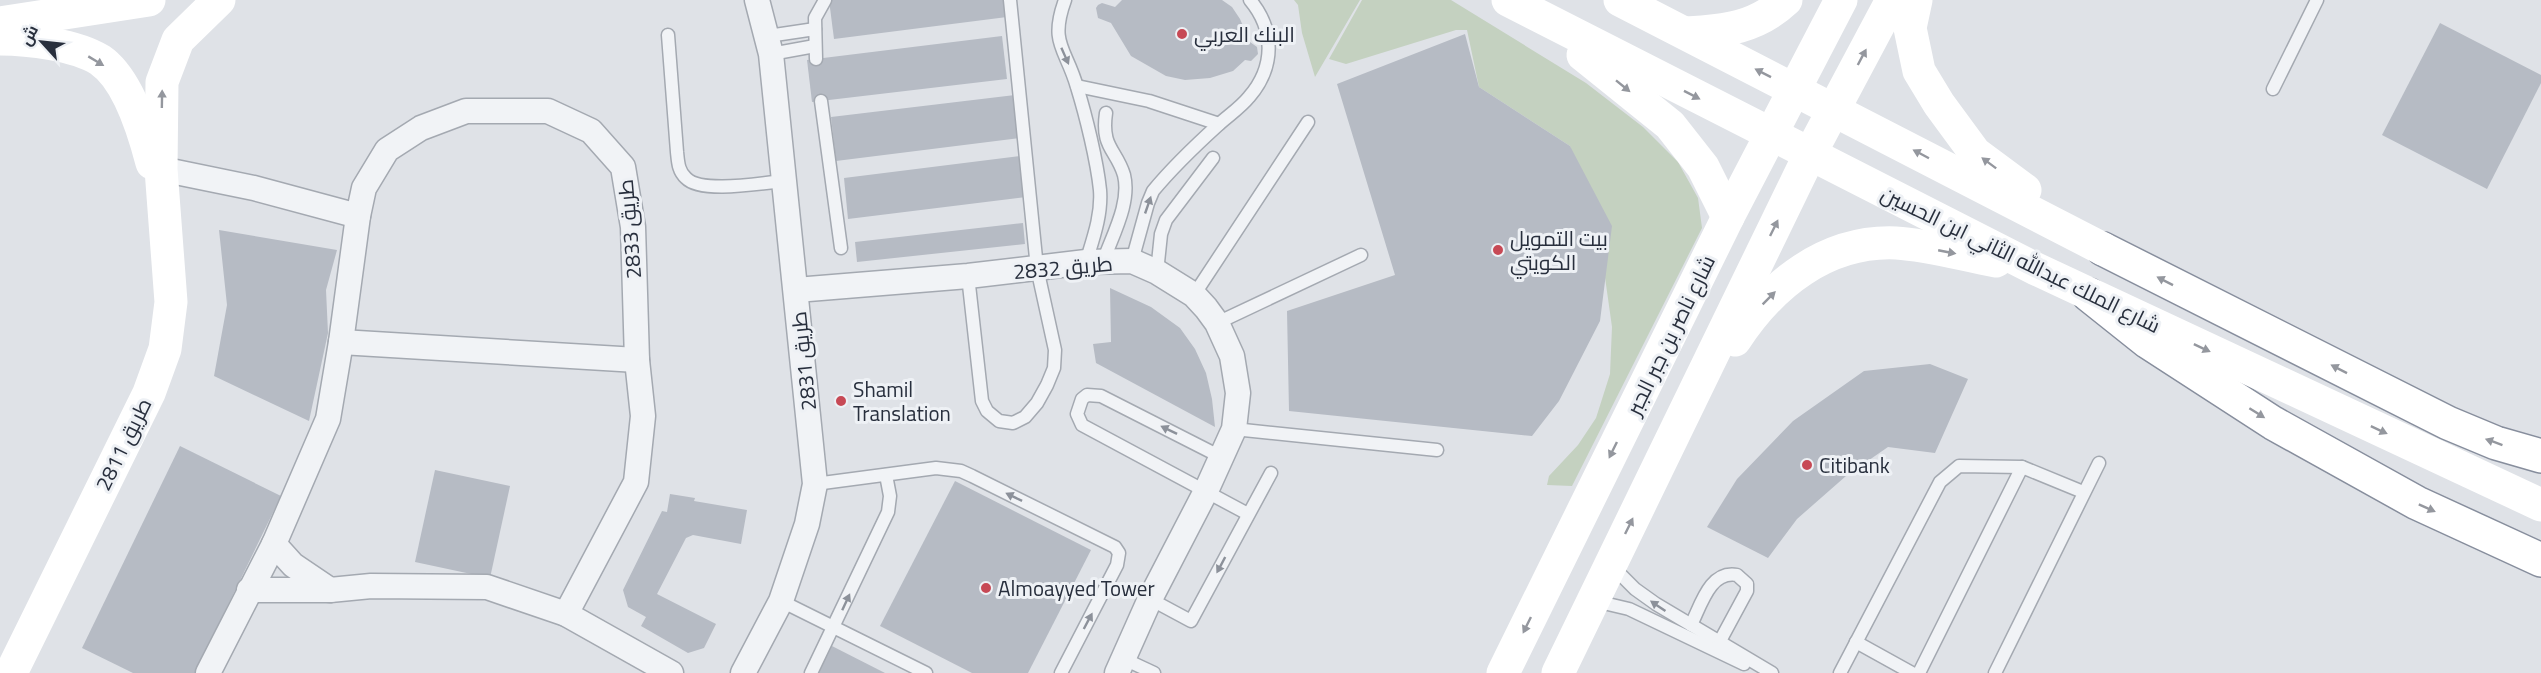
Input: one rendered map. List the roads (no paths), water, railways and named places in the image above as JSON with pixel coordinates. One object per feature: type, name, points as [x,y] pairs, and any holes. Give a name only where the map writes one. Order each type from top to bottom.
[{"type":"main road","points":[[0,23],[149,0]]},
{"type":"main road","name":"طريق 2811","points":[[10,658],[149,393],[165,349],[171,302],[162,184],[162,82],[178,40],[219,0]]},
{"type":"main road","points":[[1620,0],[2103,249],[2448,423],[2496,443],[2541,456]]},
{"type":"main road","points":[[1686,33],[1730,30],[1761,19],[1786,0]]},
{"type":"main road","name":"شارع ناصر بن جبر الجبر","points":[[1503,673],[1728,217],[1841,0]]},
{"type":"main road","points":[[1558,673],[1810,154],[1892,0]]},
{"type":"main road","points":[[1916,0],[1910,28],[1919,71],[1939,104],[1975,153],[2103,249]]},
{"type":"main road","points":[[1518,5],[1670,125],[1703,167],[1728,217]]},
{"type":"main road","name":"شارع الملك عبدالله الثاني ابن الحسين","points":[[1518,5],[2089,295],[2541,506]]},
{"type":"main road","name":"طريق 2811","points":[[0,39],[17,39],[62,46],[100,61],[124,88],[144,132],[162,184]]},
{"type":"main road","points":[[1675,432],[1749,319],[1791,276],[1831,253],[1855,246],[1897,243],[2036,269]]},
{"type":"main road","points":[[2089,295],[2148,342],[2282,428],[2417,503],[2541,560]]},
{"type":"street","name":"طريق 2831","points":[[743,673],[781,601],[807,524],[815,484],[769,45],[758,0]]},
{"type":"street","name":"طريق 2831","points":[[769,45],[770,0]]},
{"type":"street","name":"طريق 2833","points":[[208,673],[274,544],[328,419],[364,188],[387,150],[421,128],[466,111],[548,111],[591,131],[623,167],[633,227],[637,360],[643,416],[636,482],[566,614]]},
{"type":"street","points":[[162,184],[254,188],[358,216]]},
{"type":"street","name":"طريق 2832","points":[[796,290],[968,276],[1095,262],[1132,261],[1157,272],[1194,295],[1217,323],[1232,356],[1238,393],[1234,429],[1206,491],[1150,599],[1121,666]]},
{"type":"street","points":[[341,342],[637,360]]},
{"type":"street","points":[[274,544],[293,565],[330,590]]},
{"type":"street","points":[[249,590],[330,590],[371,586],[486,587],[566,614],[671,673]]},
{"type":"lane","points":[[769,45],[815,53],[814,28],[819,7],[825,0]]},
{"type":"lane","points":[[968,276],[982,401],[987,411],[999,421],[1012,423],[1025,417],[1037,403],[1054,368],[1055,350],[1037,268],[1010,0]]},
{"type":"lane","points":[[1065,0],[1058,21],[1059,43],[1077,86],[1100,192],[1095,262]]},
{"type":"lane","points":[[1132,261],[1153,191],[1251,95],[1270,59],[1269,38],[1263,19],[1250,0]]},
{"type":"lane","points":[[2273,89],[2317,0]]},
{"type":"lane","points":[[769,45],[814,28]]},
{"type":"lane","points":[[668,35],[679,170],[686,179],[696,186],[748,185],[784,181]]},
{"type":"lane","points":[[1077,86],[1149,101],[1219,124]]},
{"type":"lane","points":[[822,101],[841,248]]},
{"type":"lane","points":[[1095,262],[1125,202],[1124,176],[1105,135],[1106,113]]},
{"type":"lane","points":[[1194,295],[1308,123]]},
{"type":"lane","points":[[1157,272],[1161,234],[1166,220],[1213,158]]},
{"type":"lane","points":[[1217,323],[1361,255]]},
{"type":"lane","points":[[1221,457],[1101,396],[1086,395],[1079,406],[1077,414],[1082,425],[1248,514]]},
{"type":"lane","points":[[1234,429],[1437,450]]},
{"type":"lane","points":[[1995,673],[2099,463]]},
{"type":"lane","points":[[1840,673],[1940,482],[1959,466],[2022,467],[2083,492]]},
{"type":"lane","points":[[1918,673],[2022,467]]},
{"type":"lane","points":[[815,484],[936,468],[961,471],[1115,548],[1119,553],[1118,566],[1061,673]]},
{"type":"lane","points":[[1150,599],[1191,621],[1271,473]]},
{"type":"lane","points":[[811,673],[888,512],[891,496],[886,475]]},
{"type":"lane","points":[[1610,565],[1635,589],[1767,670]]},
{"type":"lane","points":[[1691,625],[1713,582],[1720,576],[1737,575],[1747,584],[1747,591],[1720,641]]},
{"type":"lane","points":[[1593,600],[1629,609],[1753,668],[1767,670]]},
{"type":"lane","points":[[781,601],[926,673]]},
{"type":"lane","points":[[1856,642],[1912,673]]},
{"type":"lane","points":[[1121,666],[1154,673]]},
{"type":"place","name":"البنك العربي","points":[[1182,34]]},
{"type":"place","name":"بيت التمويل الكويتي","points":[[1498,250]]},
{"type":"place","name":"Shamil Translation","points":[[841,401]]},
{"type":"place","name":"Citibank","points":[[1807,465]]},
{"type":"place","name":"Almoayyed Tower","points":[[986,588]]}]
